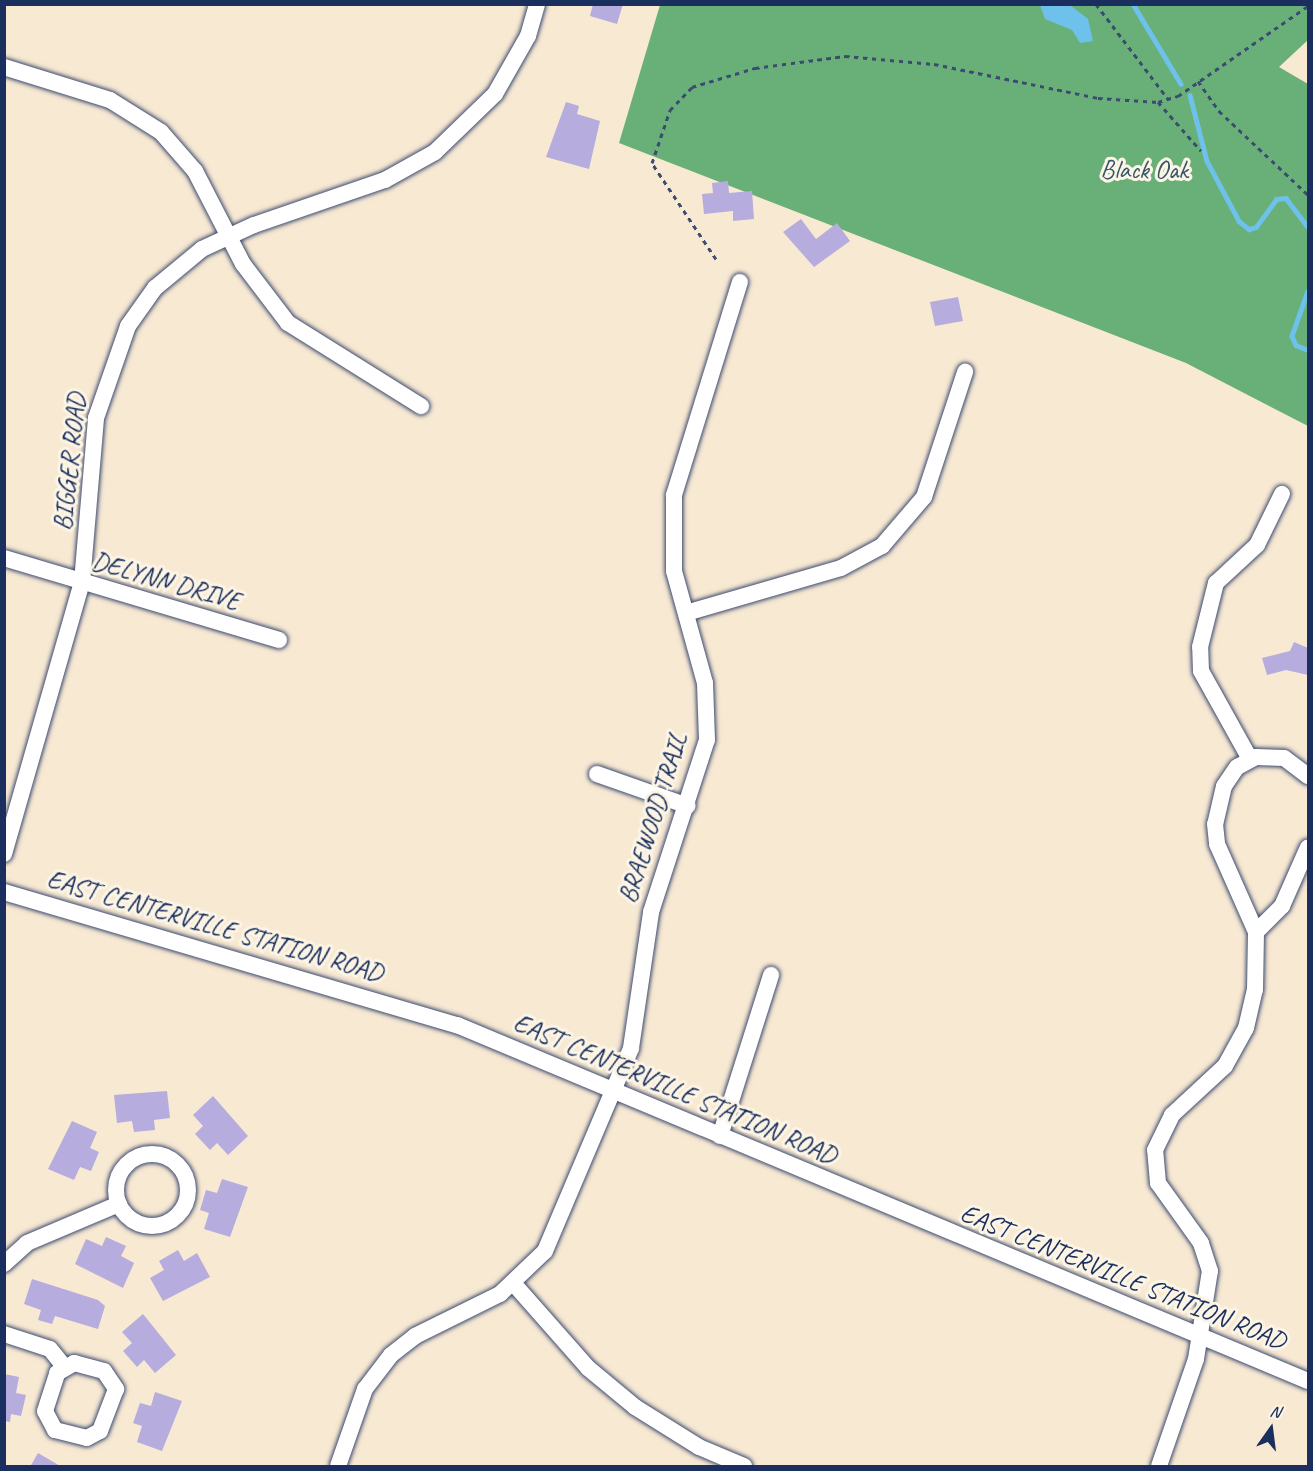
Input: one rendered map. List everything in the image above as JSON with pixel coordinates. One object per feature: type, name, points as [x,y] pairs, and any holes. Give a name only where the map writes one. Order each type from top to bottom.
[{"type":"street","name":"BIGGER ROAD","points":[[4,854],[82,582],[96,418],[113,357],[155,288],[182,263],[227,236],[385,180],[435,152],[495,94],[528,36],[535,5]]},
{"type":"street","points":[[4,67],[110,100],[161,132],[195,171],[227,236],[258,288],[288,323],[421,406]]},
{"type":"street","name":"BRAEWOOD TRAIL","points":[[514,1284],[552,1238],[613,1091],[637,1024],[651,912],[703,761],[708,705],[671,544],[674,495],[740,282]]},
{"type":"street","points":[[686,613],[841,568],[890,539],[911,517],[933,478],[965,372]]},
{"type":"street","points":[[1250,759],[1201,671],[1200,647],[1216,583],[1257,545],[1282,494]]},
{"type":"street","name":"DELYNN DRIVE","points":[[4,558],[279,640]]},
{"type":"street","points":[[1159,1467],[1196,1359],[1198,1335],[1210,1285],[1207,1256],[1162,1191],[1155,1150],[1172,1115],[1225,1066],[1246,1028],[1255,990],[1256,932],[1222,865],[1215,824],[1229,776],[1250,759],[1284,758],[1308,776]]},
{"type":"street","points":[[597,774],[688,806]]},
{"type":"street","points":[[1256,932],[1282,906],[1308,847]]},
{"type":"street","name":"EAST CENTERVILLE STATION ROAD","points":[[4,892],[457,1025],[1308,1381]]},
{"type":"street","points":[[720,1136],[771,975]]},
{"type":"street","points":[[146,1154],[176,1162],[187,1182],[185,1205],[169,1222],[134,1221],[118,1204],[120,1173],[146,1154]]},
{"type":"street","points":[[4,1264],[27,1243],[118,1204]]},
{"type":"street","points":[[338,1467],[364,1389],[391,1354],[514,1284],[588,1368],[635,1407],[699,1447],[744,1467]]},
{"type":"street","points":[[4,1334],[50,1349],[64,1366]]},
{"type":"street","points":[[95,1365],[116,1389],[100,1431],[87,1438],[65,1435],[48,1422],[52,1386],[64,1366],[95,1365]]},
{"type":"path","points":[[1096,4],[1168,99]]},
{"type":"path","points":[[716,259],[652,163],[670,110],[692,87],[755,68],[845,56],[934,64],[1098,98],[1158,102],[1168,99],[1198,81],[1308,6]]},
{"type":"path","points":[[1198,81],[1219,111],[1308,195]]},
{"type":"path","points":[[1158,102],[1201,151]]},
{"type":"green space","name":"Black Oak","points":[[660,5],[1308,5],[1308,40],[1279,67],[1308,84],[1308,426],[1186,363],[619,143]]},
{"type":"water","points":[[1040,5],[1070,5],[1088,19],[1093,41],[1080,43],[1072,30],[1045,19]]},
{"type":"building","points":[[593,4],[623,4],[617,24],[590,16]]},
{"type":"building","points":[[566,102],[579,106],[577,114],[600,121],[589,169],[546,157]]},
{"type":"building","points":[[728,181],[729,193],[752,191],[754,219],[733,221],[733,211],[704,214],[702,194],[713,193],[712,183]]},
{"type":"building","points":[[801,219],[816,239],[837,223],[850,241],[814,267],[783,232]]},
{"type":"building","points":[[958,297],[963,321],[935,326],[930,302]]},
{"type":"building","points":[[1294,642],[1308,648],[1308,675],[1286,670],[1267,675],[1262,658],[1290,651]]},
{"type":"building","points":[[167,1091],[170,1118],[154,1120],[155,1130],[134,1132],[132,1121],[117,1123],[114,1095]]},
{"type":"building","points":[[213,1096],[248,1136],[228,1155],[217,1143],[210,1150],[195,1134],[203,1126],[193,1115]]},
{"type":"building","points":[[72,1121],[97,1132],[90,1148],[99,1152],[91,1171],[80,1167],[74,1180],[48,1169]]},
{"type":"building","points":[[222,1179],[248,1187],[230,1237],[204,1229],[209,1213],[200,1210],[206,1190],[217,1193]]},
{"type":"building","points":[[106,1237],[126,1246],[121,1256],[134,1263],[123,1288],[75,1264],[86,1239],[102,1246]]},
{"type":"building","points":[[178,1250],[184,1261],[197,1253],[210,1277],[163,1301],[150,1278],[164,1270],[159,1261]]},
{"type":"building","points":[[32,1279],[98,1300],[105,1306],[98,1329],[55,1316],[52,1324],[38,1320],[41,1310],[24,1304]]},
{"type":"building","points":[[143,1314],[176,1355],[155,1373],[144,1360],[137,1367],[123,1351],[132,1343],[122,1332]]},
{"type":"building","points":[[4,1374],[19,1377],[16,1393],[26,1395],[21,1416],[11,1414],[10,1422],[4,1421]]},
{"type":"building","points":[[155,1392],[182,1401],[162,1451],[137,1442],[142,1426],[133,1423],[140,1403],[151,1406]]},
{"type":"building","points":[[38,1453],[62,1467],[30,1467]]},
{"type":"waterway","points":[[1133,4],[1181,84]]},
{"type":"waterway","points":[[1190,95],[1207,161],[1239,221],[1249,229],[1256,227],[1276,199],[1286,198],[1308,227]]},
{"type":"waterway","points":[[1308,291],[1292,336],[1296,345],[1308,350]]}]
